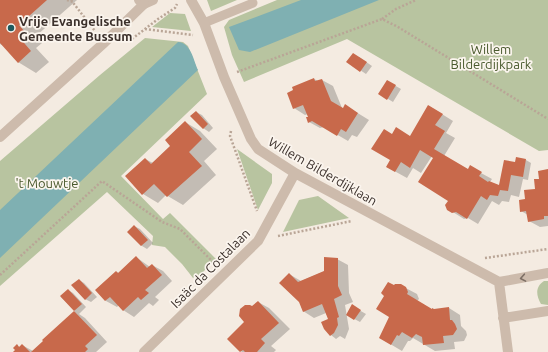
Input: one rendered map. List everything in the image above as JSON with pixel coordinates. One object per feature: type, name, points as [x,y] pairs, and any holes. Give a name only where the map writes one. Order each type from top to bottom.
[{"type":"street","name":"Willem Bilderdijklaan","points":[[191,0],[204,24],[224,77],[251,139],[258,149],[295,173],[498,282]]},
{"type":"street","points":[[0,137],[105,42],[146,1]]},
{"type":"street","name":"Isaäc da Costalaan","points":[[144,352],[258,240],[295,173]]},
{"type":"street","points":[[508,352],[498,282],[548,273]]},
{"type":"street","points":[[504,318],[548,311]]},
{"type":"lane","points":[[204,24],[253,3]]},
{"type":"path","points":[[67,0],[72,1],[105,42]]},
{"type":"path","points":[[224,77],[382,19],[396,8],[416,0]]},
{"type":"path","points":[[382,19],[398,27],[548,119]]},
{"type":"path","points":[[146,29],[209,38]]},
{"type":"path","points":[[231,128],[230,136],[264,230]]},
{"type":"path","points":[[0,275],[102,181],[162,222],[180,229],[224,273]]},
{"type":"path","points":[[258,240],[376,216]]},
{"type":"path","points":[[460,261],[548,249]]},
{"type":"green space","points":[[207,0],[237,0],[211,11]]},
{"type":"green space","name":"Willem Bilderdijkpark","points":[[277,0],[548,0],[548,150],[539,151],[347,39],[244,82],[232,55],[224,27],[229,20]]},
{"type":"green space","points":[[170,13],[185,14],[191,31],[152,27]]},
{"type":"green space","name":"'t Mouwtje","points":[[145,38],[183,42],[188,46],[207,94],[121,176],[163,219],[170,213],[216,259],[197,278],[195,276],[193,278],[182,264],[165,247],[152,245],[153,236],[107,192],[0,286],[0,161]]},
{"type":"green space","points":[[237,149],[272,174],[272,183],[258,210]]},
{"type":"green space","points":[[318,196],[349,218],[283,232],[299,200]]},
{"type":"green space","points":[[544,281],[548,281],[548,305],[541,304],[537,294],[539,286]]},
{"type":"water","points":[[301,0],[379,0],[250,52],[239,50],[229,27]]},
{"type":"water","points":[[178,42],[189,48],[198,70],[0,258],[0,210]]},
{"type":"building","name":"Vrije Evangelische Gemeente Bussum","points":[[0,0],[47,0],[19,25],[25,32],[19,37],[31,51],[18,63],[0,43]]},
{"type":"building","points":[[353,53],[367,62],[360,72],[346,62]]},
{"type":"building","points":[[314,78],[315,81],[322,79],[331,101],[343,108],[345,104],[358,113],[346,132],[341,129],[337,136],[312,121],[308,123],[306,117],[308,117],[303,105],[293,109],[287,93],[293,90],[292,87]]},
{"type":"building","points":[[387,80],[396,85],[387,100],[378,94]]},
{"type":"building","points":[[428,105],[443,114],[435,125],[445,131],[434,149],[468,169],[470,165],[482,172],[479,176],[488,182],[489,181],[499,185],[504,160],[515,162],[516,157],[526,159],[523,177],[511,175],[508,191],[500,190],[498,196],[490,195],[487,200],[481,196],[467,219],[456,212],[452,213],[447,210],[445,205],[448,201],[418,182],[433,158],[420,150],[410,168],[401,162],[395,172],[386,167],[390,160],[371,149],[384,129],[392,134],[396,127],[410,136]]},
{"type":"building","points":[[196,111],[208,124],[203,129],[190,116]]},
{"type":"building","points":[[185,121],[202,139],[189,152],[202,166],[167,197],[154,184],[142,195],[125,176],[145,158],[151,164],[170,146],[165,140]]},
{"type":"building","points":[[548,169],[548,216],[544,216],[544,219],[528,222],[526,211],[520,212],[519,200],[525,199],[524,190],[535,189],[534,179],[539,179],[538,171]]},
{"type":"building","points":[[134,225],[148,240],[141,246],[127,232]]},
{"type":"building","points":[[136,256],[147,268],[152,264],[162,275],[145,290],[149,293],[141,300],[138,297],[123,311],[110,297],[105,301],[95,290],[116,271],[118,273]]},
{"type":"building","points":[[324,257],[338,258],[338,286],[342,295],[334,299],[339,317],[337,318],[338,325],[334,333],[330,336],[324,329],[321,322],[328,319],[322,304],[303,312],[299,302],[279,283],[289,273],[298,282],[324,271]]},
{"type":"building","points":[[79,279],[92,293],[85,300],[71,285]]},
{"type":"building","points":[[388,282],[394,285],[401,284],[406,287],[408,292],[407,294],[432,309],[449,307],[450,320],[452,320],[457,329],[453,335],[443,336],[444,343],[423,345],[422,337],[416,334],[412,338],[402,332],[399,336],[397,335],[391,345],[379,338],[389,317],[376,309],[384,296],[381,293]]},
{"type":"building","points":[[68,289],[82,304],[74,311],[60,296]]},
{"type":"building","points":[[258,301],[279,323],[261,339],[265,343],[257,352],[245,352],[243,350],[240,352],[227,339],[244,322],[239,316],[240,309],[245,305],[252,306]]},
{"type":"building","points":[[352,304],[361,310],[354,320],[346,315]]},
{"type":"building","points":[[74,311],[97,335],[85,346],[88,349],[85,352],[31,352],[43,341],[42,340]]},
{"type":"building","points":[[17,344],[19,347],[22,344],[30,352],[13,352],[15,350],[13,348]]},
{"type":"place","name":"Vrije Evangelische Gemeente Bussum","points":[[11,28]]}]
